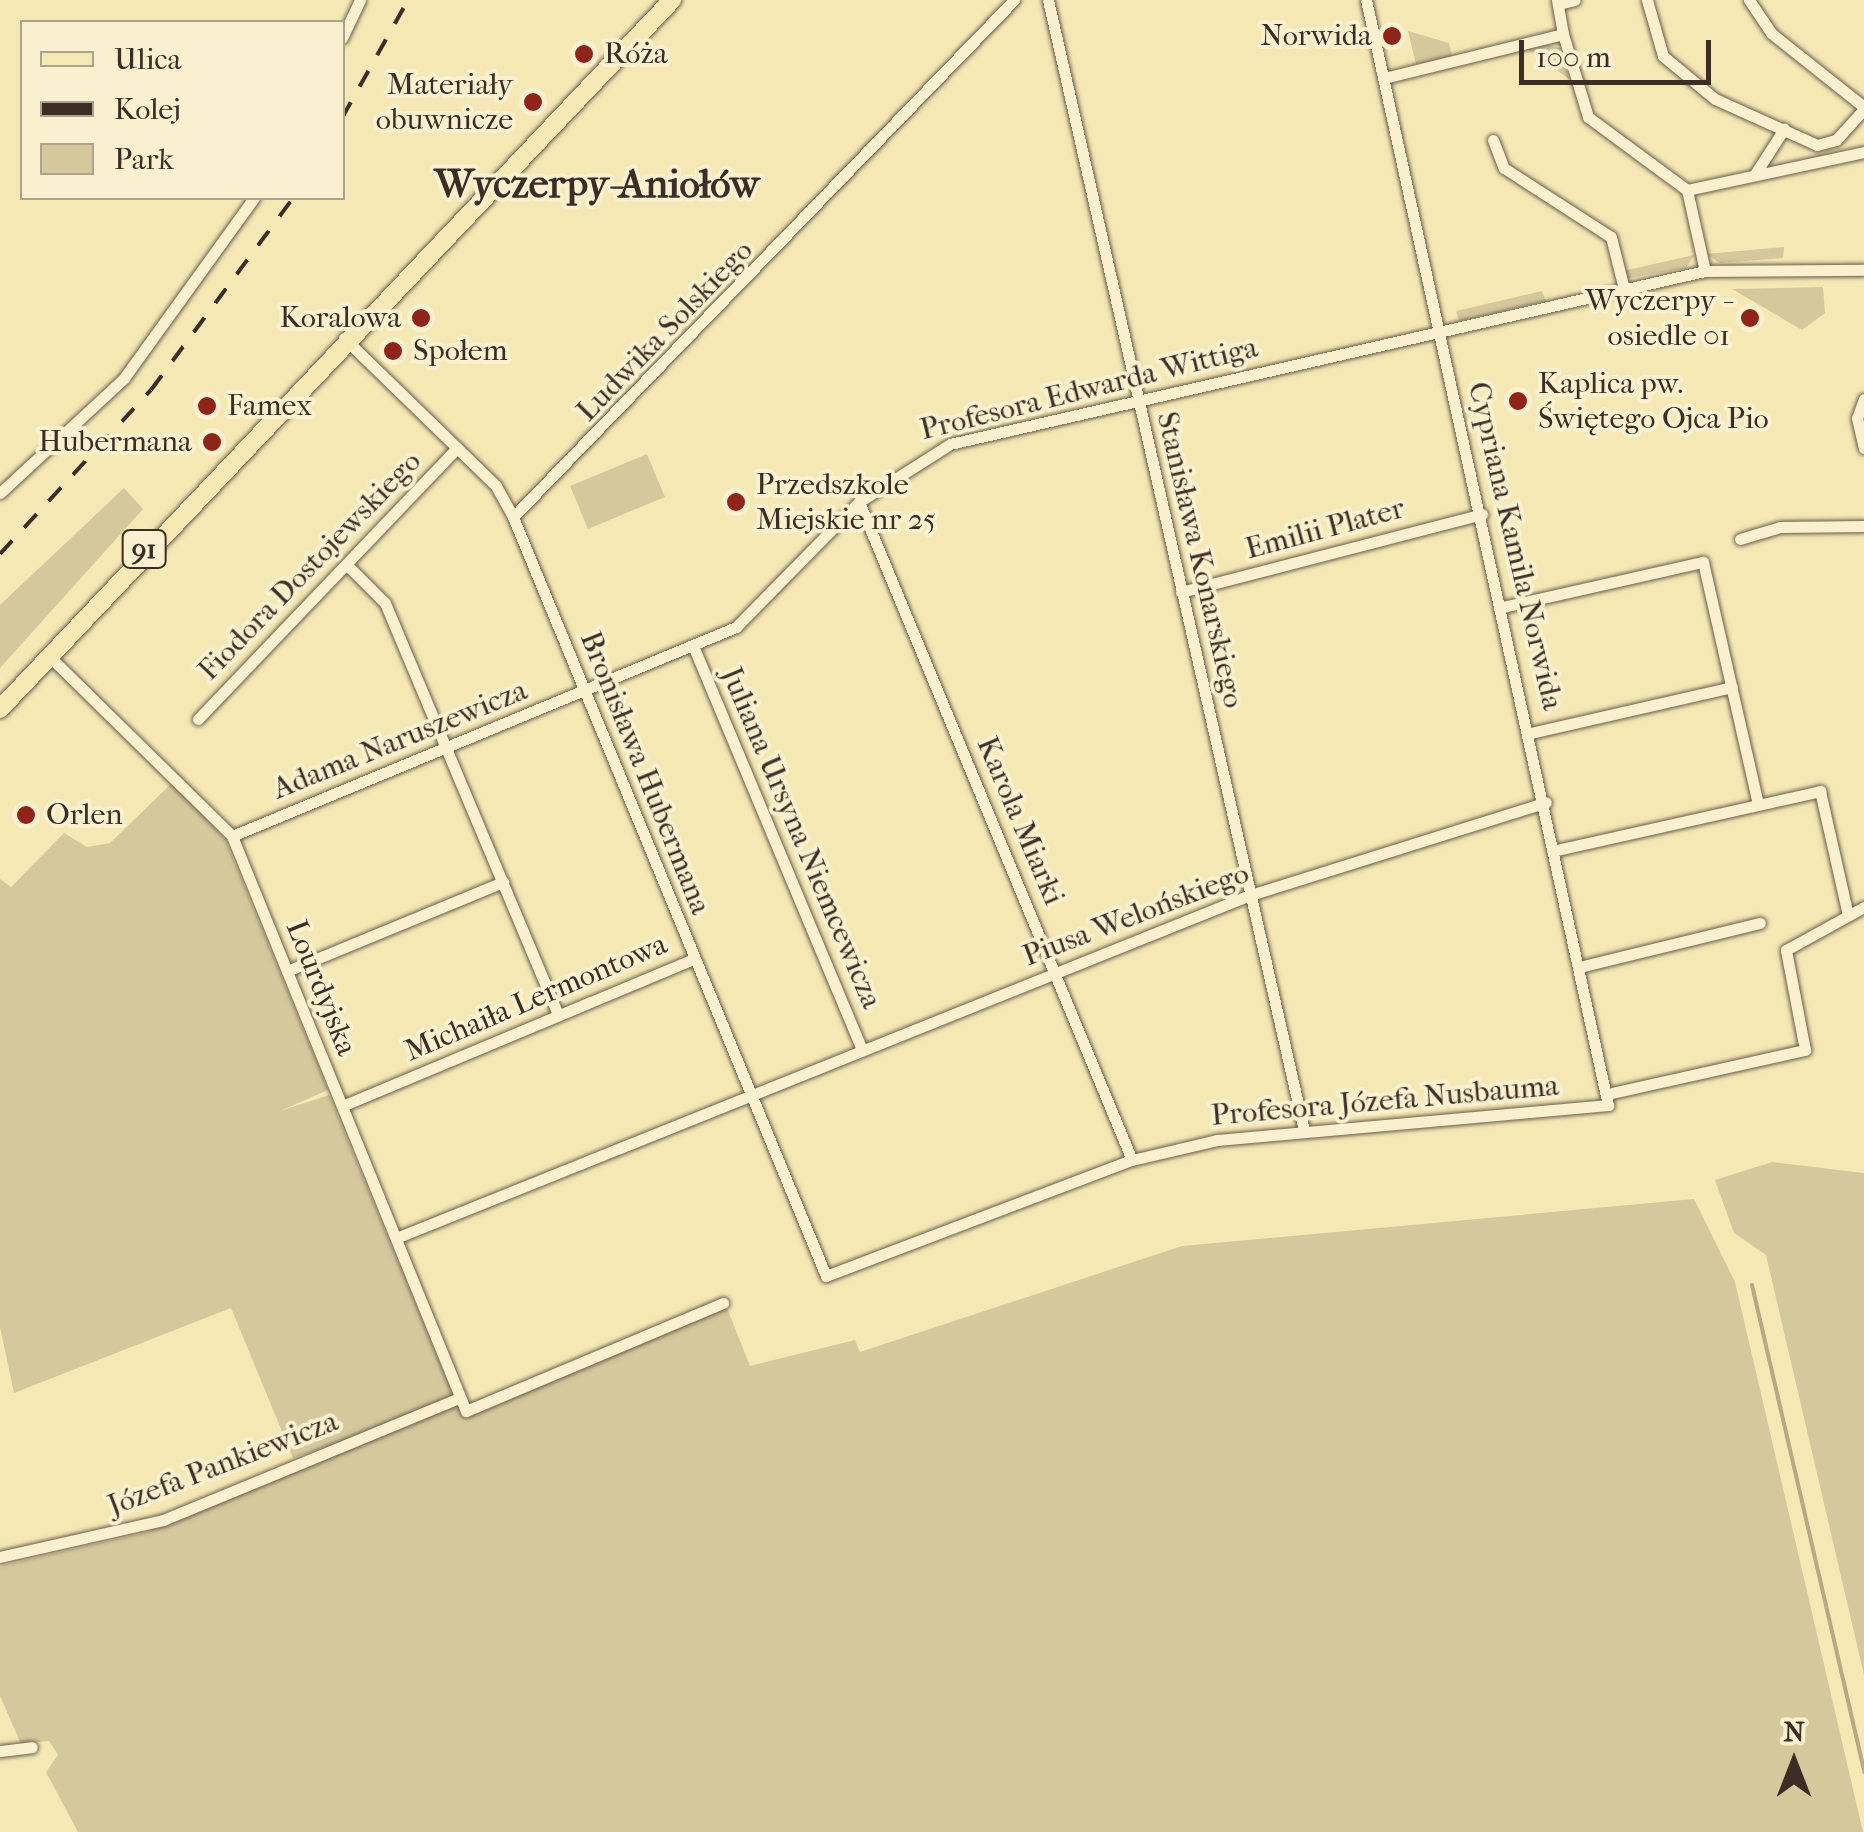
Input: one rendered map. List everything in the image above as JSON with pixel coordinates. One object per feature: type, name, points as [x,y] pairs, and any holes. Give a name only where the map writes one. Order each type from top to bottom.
[{"type":"main road","name":"91","points":[[0,709],[344,338],[672,0]]},
{"type":"street","points":[[345,32],[360,0]]},
{"type":"street","name":"Ludwika Solskiego","points":[[514,517],[1014,0]]},
{"type":"street","name":"Stanisława Konarskiego","points":[[1048,0],[1304,1130]]},
{"type":"street","name":"Cypriana Kamila Norwida","points":[[1366,0],[1611,1098]]},
{"type":"street","points":[[1576,0],[1557,2],[1588,117],[1687,190],[1705,271]]},
{"type":"street","points":[[1647,0],[1654,38],[1677,74],[1784,129],[1828,144],[1864,108],[1771,33],[1748,0]]},
{"type":"street","points":[[1384,78],[1563,34]]},
{"type":"street","points":[[1755,174],[1784,129]]},
{"type":"street","points":[[1493,140],[1504,168],[1611,236],[1624,289]]},
{"type":"street","points":[[1687,190],[1864,152]]},
{"type":"street","points":[[0,493],[124,378],[253,200]]},
{"type":"street","name":"Profesora Edwarda Wittiga","points":[[586,691],[694,648],[736,626],[858,502],[950,444],[1705,271],[1864,270]]},
{"type":"street","name":"Bronisława Hubermana","points":[[344,338],[458,448],[514,517],[826,1276]]},
{"type":"street","points":[[1864,399],[1857,413],[1864,448]]},
{"type":"street","name":"Fiodora Dostojewskiego","points":[[198,719],[458,448]]},
{"type":"street","name":"Karola Miarki","points":[[858,502],[1132,1160]]},
{"type":"street","name":"Emilii Plater","points":[[1181,592],[1482,514]]},
{"type":"street","points":[[1740,540],[1780,527],[1864,526]]},
{"type":"street","points":[[1503,607],[1703,562],[1758,804]]},
{"type":"street","points":[[348,565],[385,602],[558,1015]]},
{"type":"street","name":"Juliana Ursyna Niemcewicza","points":[[694,648],[861,1048]]},
{"type":"street","name":"Lourdyjska","points":[[48,655],[232,836],[459,1398]]},
{"type":"street","points":[[1531,734],[1732,687]]},
{"type":"street","name":"Adama Naruszewicza","points":[[232,836],[586,691]]},
{"type":"street","points":[[1558,850],[1820,791],[1847,910],[1864,907]]},
{"type":"street","name":"Piusa Welońskiego","points":[[396,1238],[750,1090],[1250,896],[1546,802]]},
{"type":"street","points":[[287,970],[503,882]]},
{"type":"street","name":"Profesora Józefa Nusbauma","points":[[826,1276],[1132,1160],[1304,1130],[1611,1098],[1805,1050],[1784,954],[1847,910]]},
{"type":"street","points":[[1583,966],[1760,924]]},
{"type":"street","name":"Michaiła Lermontowa","points":[[342,1106],[694,959]]},
{"type":"street","points":[[459,1398],[466,1412],[723,1303]]},
{"type":"street","name":"Józefa Pankiewicza","points":[[0,1557],[163,1520],[459,1398]]},
{"type":"street","points":[[0,1751],[32,1747]]},
{"type":"green space","points":[[1408,31],[1449,43],[1452,56],[1416,64]]},
{"type":"green space","points":[[1545,44],[1560,48],[1569,79],[1526,48]]},
{"type":"green space","points":[[1784,247],[1783,258],[1720,263],[1706,254]]},
{"type":"green space","points":[[1694,255],[1686,268],[1625,279],[1623,271]]},
{"type":"green space","points":[[1823,287],[1825,313],[1802,330],[1732,289]]},
{"type":"green space","points":[[1542,291],[1546,301],[1459,321],[1456,311]]},
{"type":"green space","points":[[647,454],[665,497],[588,529],[570,486]]},
{"type":"green space","points":[[124,488],[143,509],[0,668],[0,605]]},
{"type":"green space","points":[[173,782],[225,839],[328,1090],[280,1111],[329,1095],[462,1417],[727,1308],[750,1366],[855,1340],[860,1352],[1182,1246],[1694,1199],[1735,1282],[1863,1832],[78,1832],[46,1772],[58,1755],[49,1741],[21,1744],[0,1696],[0,1566],[148,1532],[330,1445],[293,1458],[231,1308],[14,1393],[0,1327],[0,879],[11,887],[64,833],[87,847],[110,843]]},
{"type":"green space","points":[[1772,1162],[1864,1173],[1864,1675],[1766,1255],[1734,1233],[1715,1180]]},
{"type":"waterway","points":[[1752,1285],[1864,1772]]},
{"type":"railway","points":[[345,113],[408,0]]},
{"type":"railway","points":[[0,554],[151,390],[292,200]]},
{"type":"place","name":"Norwida","points":[[1392,36]]},
{"type":"place","name":"Róża","points":[[584,54]]},
{"type":"place","name":"Materiały obuwnicze","points":[[533,102]]},
{"type":"place","name":"Koralowa","points":[[421,318]]},
{"type":"place","name":"Wyczerpy - osiedle 01","points":[[1750,318]]},
{"type":"place","name":"Społem","points":[[393,351]]},
{"type":"place","name":"Kaplica pw. Świętego Ojca Pio","points":[[1518,401]]},
{"type":"place","name":"Famex","points":[[207,406]]},
{"type":"place","name":"Hubermana","points":[[212,442]]},
{"type":"place","name":"Przedszkole Miejskie nr 25","points":[[736,502]]},
{"type":"place","name":"Orlen","points":[[26,815]]},
{"type":"district","name":"Wyczerpy-Aniołów","points":[[597,184]]}]
